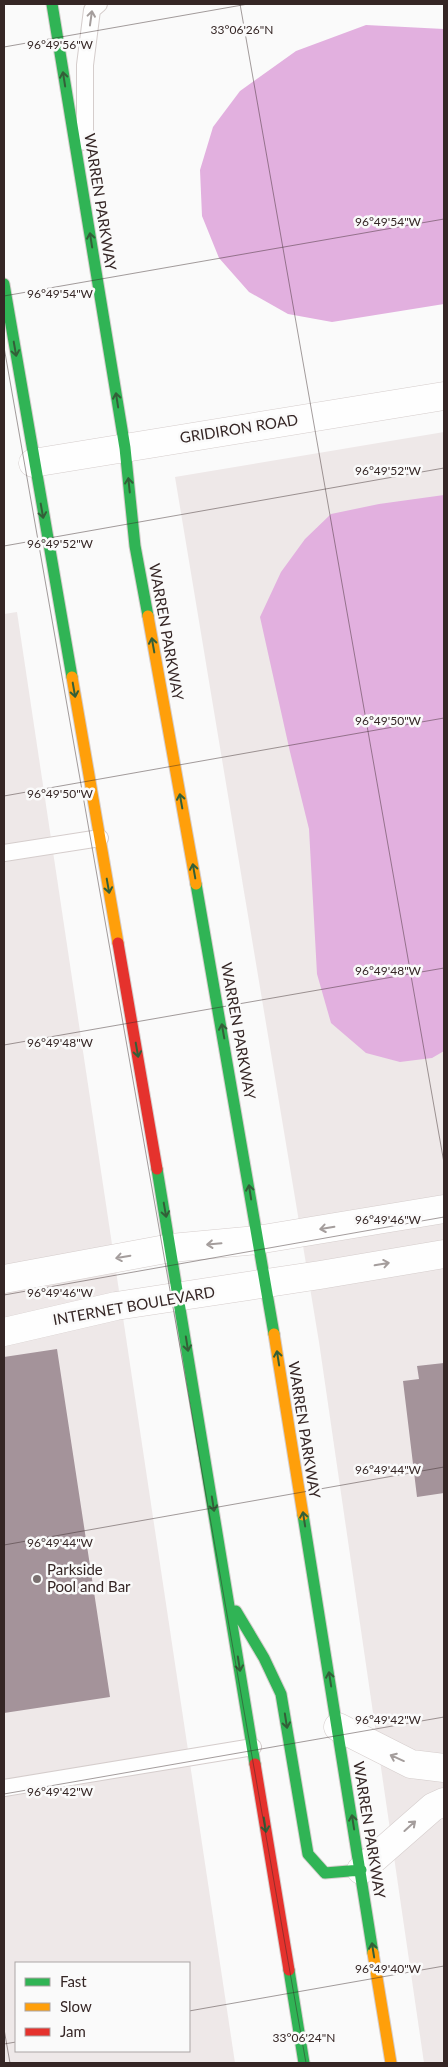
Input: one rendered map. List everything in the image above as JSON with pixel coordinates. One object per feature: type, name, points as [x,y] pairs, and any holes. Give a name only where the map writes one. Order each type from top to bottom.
[{"type":"main road","name":"WARREN PARKWAY","points":[[52,4],[125,448],[135,546],[225,1044],[338,1727],[391,2063]]},
{"type":"main road","points":[[4,284],[171,1248],[304,2063]]},
{"type":"main road","points":[[228,1600],[264,1658],[282,1694],[308,1854],[325,1873],[361,1870]]},
{"type":"street","name":"GRIDIRON ROAD","points":[[34,463],[444,396]]},
{"type":"street","points":[[4,1279],[171,1248],[258,1240],[444,1210]]},
{"type":"street","name":"INTERNET BOULEVARD","points":[[4,1332],[116,1306],[444,1254]]},
{"type":"street","points":[[338,1727],[391,1756],[411,1764],[444,1768]]},
{"type":"street","points":[[361,1870],[426,1812],[444,1802]]},
{"type":"lane","points":[[85,206],[85,65],[92,10],[99,4]]},
{"type":"lane","points":[[4,853],[100,838]]},
{"type":"lane","points":[[4,1788],[253,1747]]},
{"type":"shaded area","points":[[366,25],[444,29],[444,304],[332,322],[288,314],[249,292],[219,258],[202,216],[200,170],[213,127],[240,91],[296,51]]},
{"type":"shaded area","points":[[444,432],[444,2063],[424,2063],[319,1342],[175,477]]},
{"type":"shaded area","points":[[444,495],[444,1051],[432,1058],[400,1062],[366,1053],[331,1023],[317,974],[309,829],[260,617],[281,572],[305,539],[331,514],[379,504]]},
{"type":"shaded area","points":[[17,612],[235,2063],[4,2063],[4,614]]},
{"type":"building","points":[[57,1349],[110,1697],[4,1713],[4,1357]]},
{"type":"building","points":[[444,1363],[444,1493],[417,1497],[403,1381],[419,1379],[417,1366]]},
{"type":"traffic: fast","points":[[52,4],[125,448],[135,546],[148,616]]},
{"type":"traffic: fast","points":[[4,284],[72,677]]},
{"type":"traffic: fast","points":[[196,884],[274,1334]]},
{"type":"traffic: fast","points":[[157,1169],[255,1764]]},
{"type":"traffic: fast","points":[[303,1515],[373,1953]]},
{"type":"traffic: fast","points":[[236,1611],[264,1658],[281,1694],[308,1854],[325,1873],[361,1870]]},
{"type":"traffic: fast","points":[[289,1970],[304,2063]]},
{"type":"traffic: slow","points":[[148,616],[196,884]]},
{"type":"traffic: slow","points":[[72,677],[118,943]]},
{"type":"traffic: slow","points":[[274,1334],[303,1515]]},
{"type":"traffic: slow","points":[[373,1953],[391,2063]]},
{"type":"traffic: jam","points":[[118,943],[157,1169]]},
{"type":"traffic: jam","points":[[255,1764],[289,1970]]},
{"type":"place","name":"Parkside Pool and Bar","points":[[37,1579]]}]
